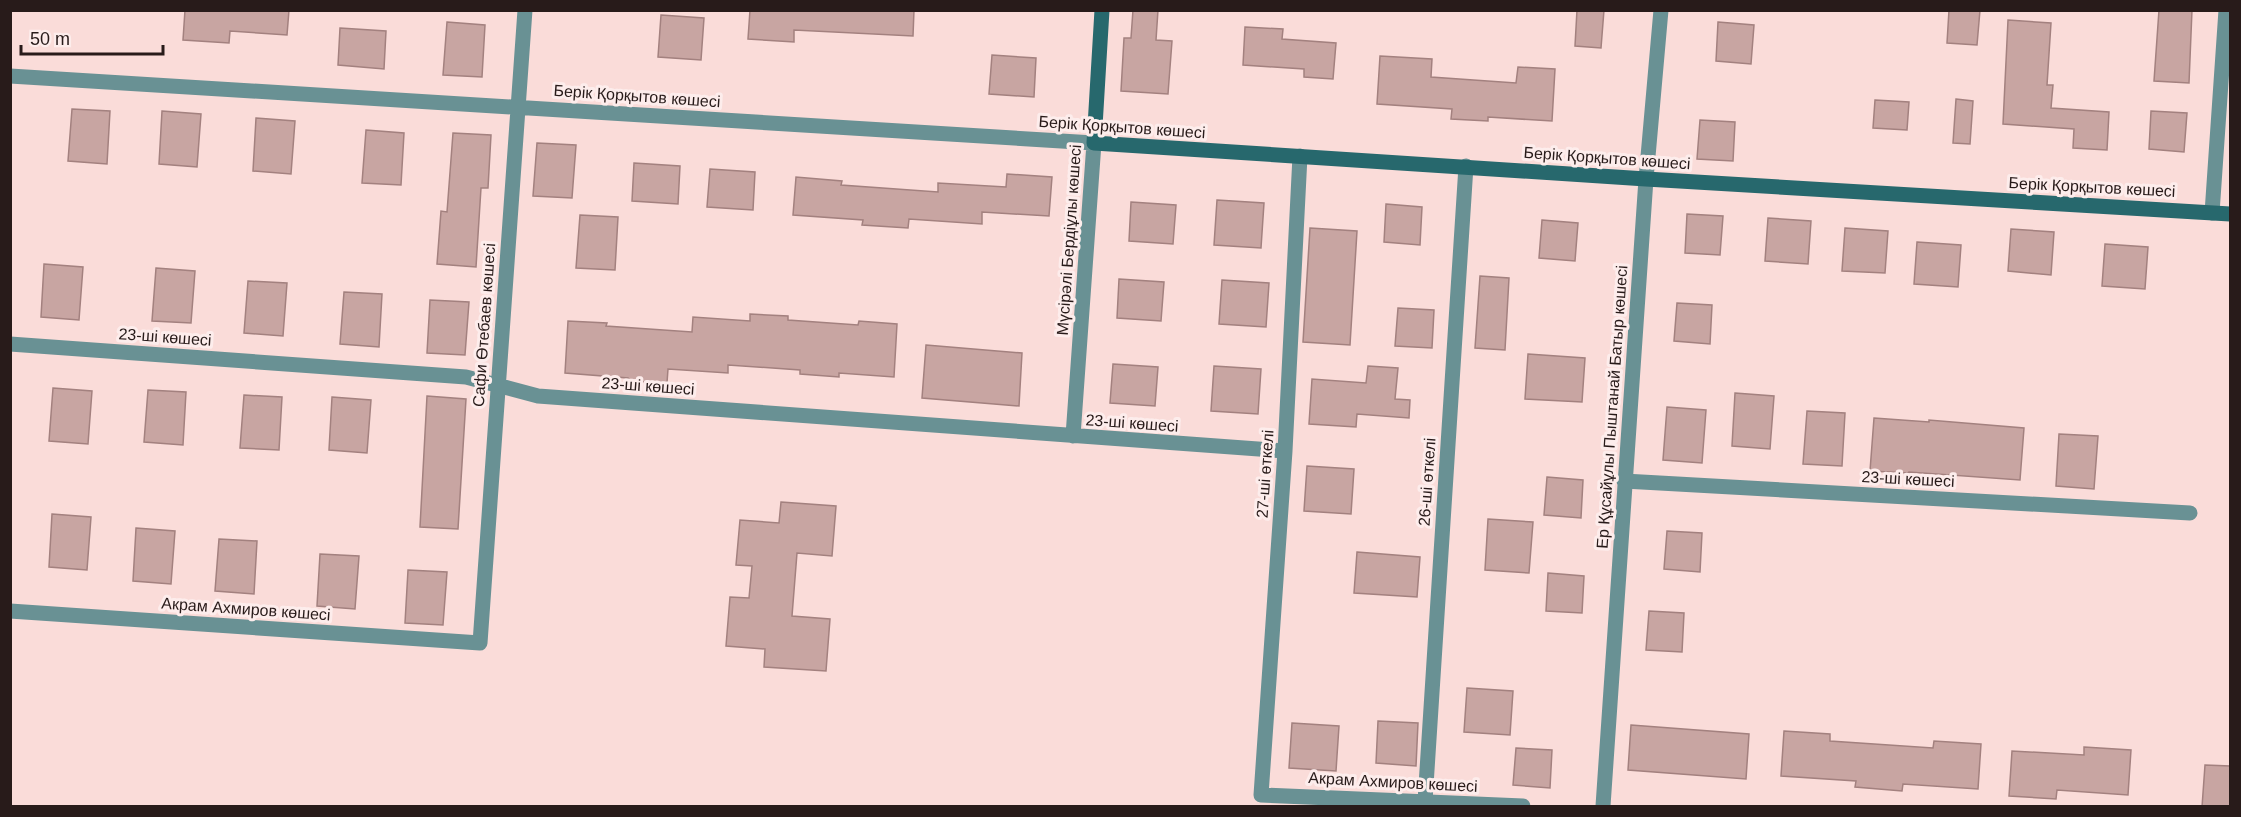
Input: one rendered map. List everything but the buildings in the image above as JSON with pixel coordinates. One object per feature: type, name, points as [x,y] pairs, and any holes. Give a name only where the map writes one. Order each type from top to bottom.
[{"type":"street","name":"Сафи Өтебаев көшесі","points":[[480,643],[525,10]]},
{"type":"street","name":"Мүсірәлі Бердіұлы көшесі","points":[[1073,436],[1102,10]]},
{"type":"street","name":"Ер Құсайұлы Пыштанай Батыр көшесі","points":[[1603,807],[1624,481],[1660,10]]},
{"type":"street","points":[[2212,213],[2226,10]]},
{"type":"street","name":"Берік Қорқытов көшесі","points":[[10,75],[2230,214]]},
{"type":"street","name":"27-ші өткелі","points":[[1261,795],[1285,451],[1300,156]]},
{"type":"street","name":"26-ші өткелі","points":[[1425,801],[1466,166]]},
{"type":"street","name":"23-шi көшесi","points":[[10,344],[466,377],[538,396],[1285,451]]},
{"type":"street","name":"23-шi көшесi","points":[[1624,481],[2190,513]]},
{"type":"street","name":"Акрам Ахмиров көшесі","points":[[10,611],[480,643]]},
{"type":"street","name":"Акрам Ахмиров көшесі","points":[[1261,795],[1523,807]]}]
